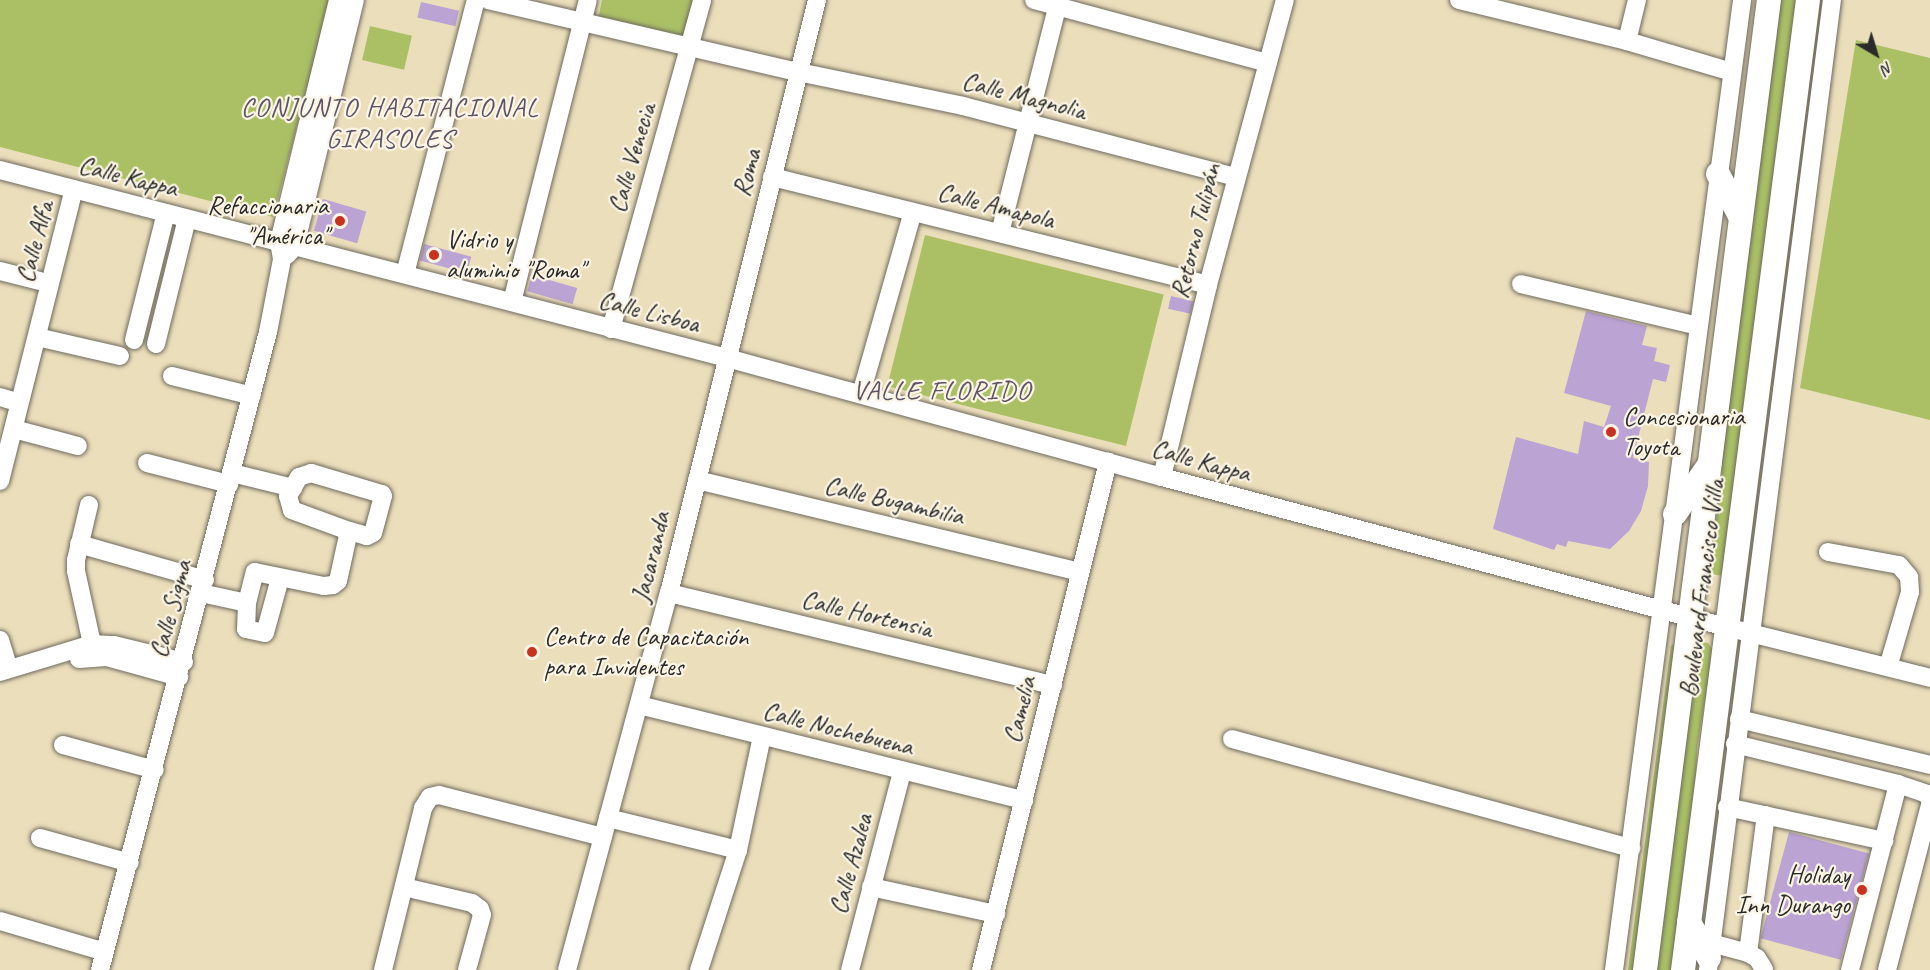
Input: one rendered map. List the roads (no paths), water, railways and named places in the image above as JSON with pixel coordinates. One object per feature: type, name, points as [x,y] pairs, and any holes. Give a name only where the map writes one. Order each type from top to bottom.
[{"type":"main road","name":"Boulevard Francisco Villa","points":[[1645,970],[1692,617],[1740,216],[1769,0]]},
{"type":"main road","name":"Boulevard Francisco Villa","points":[[1683,970],[1808,0]]},
{"type":"main road","points":[[1718,174],[1740,216]]},
{"type":"main road","points":[[1675,514],[1710,463]]},
{"type":"main road","points":[[1689,922],[1709,957]]},
{"type":"street","points":[[285,249],[338,0]]},
{"type":"street","points":[[285,249],[355,0]]},
{"type":"street","points":[[405,274],[476,0]]},
{"type":"street","name":"Calle Magnolia","points":[[488,0],[798,72],[896,91],[1236,177]]},
{"type":"street","points":[[512,302],[588,0]]},
{"type":"street","name":"Calle Venecia","points":[[611,329],[702,0]]},
{"type":"street","name":"Roma","points":[[728,358],[817,0]]},
{"type":"street","points":[[1034,0],[1058,3],[1268,63]]},
{"type":"street","name":"Retorno Tulipán","points":[[1162,477],[1208,285],[1285,0]]},
{"type":"street","points":[[1460,0],[1627,41],[1732,72]]},
{"type":"street","points":[[1627,41],[1638,0]]},
{"type":"street","points":[[1614,970],[1742,0]]},
{"type":"street","name":"Boulevard Francisco Villa","points":[[1709,957],[1832,0]]},
{"type":"street","points":[[1000,233],[1058,3]]},
{"type":"street","name":"Calle Kappa","points":[[0,170],[166,213],[285,249]]},
{"type":"street","name":"Calle Amapola","points":[[772,177],[1208,285]]},
{"type":"street","name":"Calle Alfa","points":[[0,481],[7,434],[24,368],[40,281],[69,188]]},
{"type":"street","name":"Calle Alfa","points":[[7,434],[5,398],[24,368],[37,337],[69,188]]},
{"type":"street","points":[[861,394],[913,212]]},
{"type":"street","points":[[134,340],[166,213]]},
{"type":"street","points":[[156,344],[187,219]]},
{"type":"street","name":"Calle Lisboa","points":[[285,249],[405,274],[728,358]]},
{"type":"street","name":"Calle Sigma","points":[[103,961],[252,396],[274,309],[285,249]]},
{"type":"street","points":[[0,271],[40,281]]},
{"type":"street","points":[[1521,284],[1698,326]]},
{"type":"street","points":[[37,337],[120,356]]},
{"type":"street","name":"Calle Kappa","points":[[728,358],[1162,477],[1726,627],[1930,678]]},
{"type":"street","name":"Jacaranda","points":[[567,970],[669,593],[728,358]]},
{"type":"street","points":[[172,376],[252,396]]},
{"type":"street","points":[[7,434],[78,446]]},
{"type":"street","name":"Camelia","points":[[981,970],[1108,462]]},
{"type":"street","points":[[147,463],[293,488]]},
{"type":"street","points":[[311,473],[382,494],[373,533],[366,536],[292,510],[288,496],[293,488],[299,477],[311,473]]},
{"type":"street","name":"Calle Bugambilia","points":[[697,480],[1079,572]]},
{"type":"street","points":[[89,505],[79,544],[76,571],[92,644]]},
{"type":"street","points":[[280,578],[264,633],[246,629],[248,603],[255,572],[324,586],[333,585],[339,575],[349,531]]},
{"type":"street","points":[[79,544],[248,603]]},
{"type":"street","points":[[1828,552],[1899,565],[1909,578],[1910,592],[1888,667]]},
{"type":"street","name":"Calle Hortensia","points":[[669,593],[1053,685]]},
{"type":"street","points":[[0,640],[3,675]]},
{"type":"street","points":[[3,675],[92,644],[114,645],[181,670]]},
{"type":"street","points":[[3,675],[91,657],[107,657],[181,670]]},
{"type":"street","name":"Calle Nochebuena","points":[[639,705],[902,772],[1024,800]]},
{"type":"street","points":[[1739,719],[1930,765]]},
{"type":"street","points":[[699,970],[738,850],[762,736]]},
{"type":"street","points":[[1232,739],[1631,848]]},
{"type":"street","points":[[1735,744],[1898,784],[1927,794],[1930,800]]},
{"type":"street","points":[[63,745],[155,770]]},
{"type":"street","name":"Calle Azalea","points":[[850,970],[902,772]]},
{"type":"street","points":[[1850,970],[1898,784]]},
{"type":"street","points":[[383,970],[423,808],[426,801],[434,796],[603,837]]},
{"type":"street","points":[[1887,970],[1930,805]]},
{"type":"street","points":[[1727,807],[1884,841]]},
{"type":"street","points":[[1748,952],[1766,815]]},
{"type":"street","points":[[608,818],[738,850]]},
{"type":"street","points":[[40,838],[130,863]]},
{"type":"street","points":[[871,886],[996,914]]},
{"type":"street","points":[[404,887],[472,903],[480,909],[482,915],[467,970]]},
{"type":"street","points":[[0,921],[103,961]]},
{"type":"street","points":[[1709,957],[1748,952],[1757,958],[1765,970]]},
{"type":"place","name":"Refaccionaria \"América\"","points":[[340,221]]},
{"type":"place","name":"Vidrio y aluminio \"Roma\"","points":[[434,255]]},
{"type":"place","name":"Concesionaria Toyota","points":[[1611,432]]},
{"type":"place","name":"Centro de Capacitación para Invidentes","points":[[532,652]]},
{"type":"place","name":"Holiday Inn Durango","points":[[1862,890]]},
{"type":"district","name":"CONJUNTO HABITACIONAL GIRASOLES","points":[[390,122]]},
{"type":"district","name":"VALLE FLORIDO","points":[[942,391]]}]
